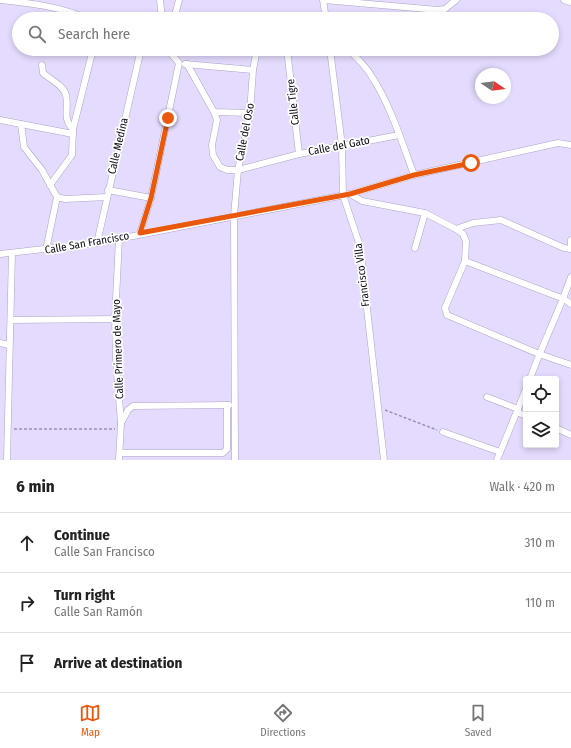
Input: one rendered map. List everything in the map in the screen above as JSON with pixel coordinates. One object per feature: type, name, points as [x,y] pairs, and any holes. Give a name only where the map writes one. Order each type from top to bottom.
[{"type":"street","points":[[1,0],[32,4],[68,12]]},
{"type":"street","points":[[160,0],[161,12]]},
{"type":"street","points":[[176,12],[179,0]]},
{"type":"street","points":[[325,12],[323,0],[438,10],[445,9],[455,0]]},
{"type":"street","points":[[564,0],[571,2]]},
{"type":"street","points":[[50,185],[72,155],[73,132],[91,56]]},
{"type":"street","name":"Calle Medina","points":[[97,243],[139,56]]},
{"type":"street","points":[[173,56],[179,63],[254,70]]},
{"type":"street","name":"Calle del Oso","points":[[235,460],[234,216],[238,170],[250,113],[256,56]]},
{"type":"street","name":"Calle Tigre","points":[[288,56],[299,154]]},
{"type":"street","name":"Francisco Villa","points":[[331,56],[342,146],[346,194],[360,246],[384,460]]},
{"type":"street","points":[[355,56],[373,78],[399,135],[414,175]]},
{"type":"street","points":[[140,233],[151,198],[179,63]]},
{"type":"street","points":[[187,64],[217,120],[212,145],[216,162],[220,167],[227,170],[238,170]]},
{"type":"street","points":[[42,65],[43,73],[61,86],[66,95],[66,117],[68,125],[73,132]]},
{"type":"street","points":[[214,112],[250,113]]},
{"type":"street","points":[[0,120],[73,132]]},
{"type":"street","points":[[21,124],[24,147],[42,170],[56,197],[46,250]]},
{"type":"street","name":"Calle del Gato","points":[[238,170],[299,154],[399,135]]},
{"type":"street","name":"Calle San Francisco","points":[[0,254],[46,250],[97,243],[140,233],[346,194],[414,175],[558,143],[571,145]]},
{"type":"street","points":[[108,190],[151,198]]},
{"type":"street","points":[[346,194],[362,201],[426,213],[463,234],[466,241],[465,261],[445,308],[448,315],[539,354],[571,365]]},
{"type":"street","points":[[56,197],[65,199],[107,197]]},
{"type":"street","points":[[415,248],[426,213]]},
{"type":"street","points":[[456,229],[473,223],[501,220],[564,248],[571,249]]},
{"type":"street","name":"Calle Primero de Mayo","points":[[119,238],[115,319],[116,360],[121,426],[120,460]]},
{"type":"street","points":[[571,240],[571,246]]},
{"type":"street","points":[[7,460],[3,443],[6,430],[11,320],[12,253]]},
{"type":"street","points":[[465,261],[564,299],[571,304]]},
{"type":"street","points":[[531,376],[539,354],[564,299],[571,278]]},
{"type":"street","points":[[11,320],[115,319]]},
{"type":"street","points":[[0,344],[9,345]]},
{"type":"street","points":[[497,460],[523,396]]},
{"type":"street","points":[[487,397],[523,414]]},
{"type":"street","points":[[120,453],[223,453],[227,449],[227,405]]},
{"type":"street","points":[[121,426],[128,410],[133,406],[235,405]]},
{"type":"street","points":[[559,429],[571,435]]},
{"type":"street","points":[[443,432],[500,452]]},
{"type":"path","points":[[378,408],[443,432]]},
{"type":"path","points":[[6,430],[121,426]]},
{"type":"route","points":[[168,118],[151,198],[140,233],[350,194],[414,175],[471,163]]}]
